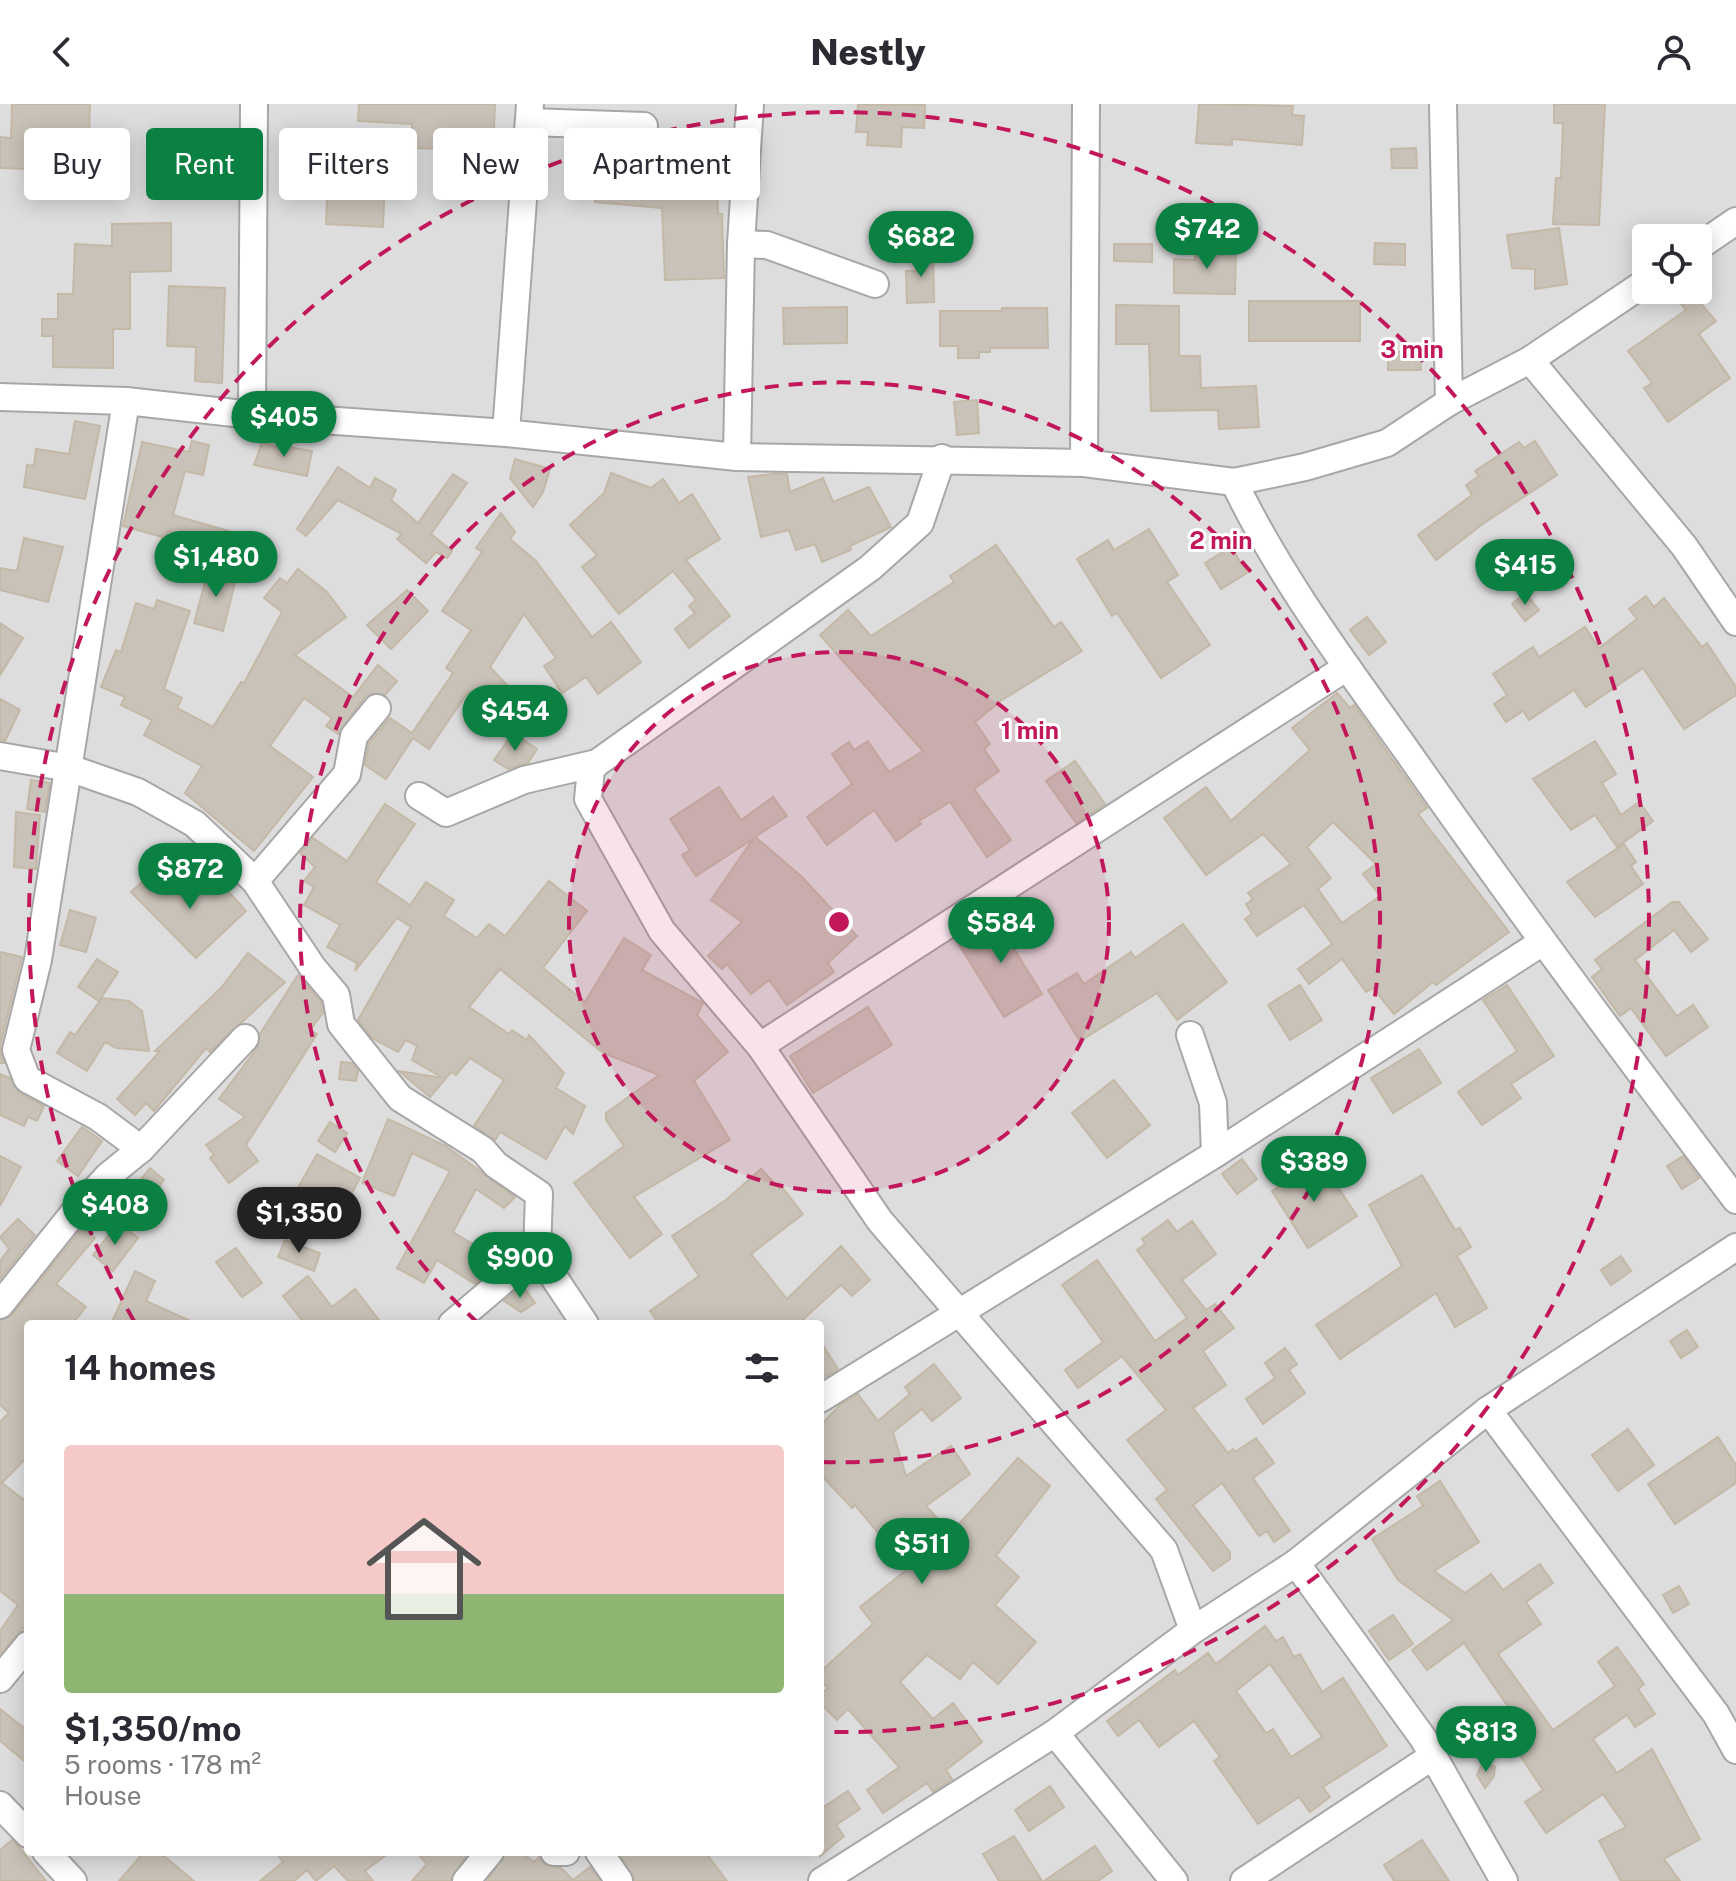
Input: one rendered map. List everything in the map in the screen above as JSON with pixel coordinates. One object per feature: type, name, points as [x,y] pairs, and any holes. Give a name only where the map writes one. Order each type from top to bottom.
[{"type":"street","points":[[252,415],[254,104]]},
{"type":"street","points":[[737,457],[741,244],[750,104]]},
{"type":"street","points":[[1084,463],[1086,104]]},
{"type":"street","points":[[1443,104],[1449,402]]},
{"type":"street","points":[[506,433],[530,113],[644,126]]},
{"type":"street","points":[[1712,237],[1736,221]]},
{"type":"street","points":[[741,244],[767,245],[875,284]]},
{"type":"street","points":[[0,397],[126,401],[252,415],[506,433],[737,457],[942,458],[1084,463],[1234,482],[1387,443],[1449,402],[1530,360],[1632,291]]},
{"type":"street","points":[[1530,360],[1684,546],[1736,622]]},
{"type":"street","points":[[126,401],[38,960],[16,1050],[27,1079],[98,1117],[141,1149]]},
{"type":"street","points":[[942,458],[920,523],[870,568],[597,763],[591,769],[588,799],[662,931],[760,1046],[880,1221],[1164,1550],[1193,1630]]},
{"type":"street","points":[[1234,482],[1263,543],[1347,667],[1541,943],[1736,1200]]},
{"type":"street","points":[[760,1046],[1347,667]]},
{"type":"street","points":[[255,881],[347,774],[354,736],[377,708]]},
{"type":"street","points":[[0,756],[69,768],[138,792],[195,824],[255,881],[313,968],[336,995],[341,1024],[400,1098],[483,1150],[496,1165],[539,1194],[537,1252],[582,1320]]},
{"type":"street","points":[[419,796],[446,813],[524,780],[597,763]]},
{"type":"street","points":[[824,1397],[1215,1154],[1541,943]]},
{"type":"street","points":[[1190,1035],[1213,1103],[1215,1154]]},
{"type":"street","points":[[0,1305],[72,1215],[108,1176],[141,1149],[245,1038]]},
{"type":"street","points":[[822,1881],[1055,1733],[1193,1630],[1296,1563],[1488,1410],[1736,1247]]},
{"type":"street","points":[[457,1320],[537,1252]]},
{"type":"street","points":[[1488,1410],[1716,1714],[1736,1750]]},
{"type":"street","points":[[1296,1563],[1433,1756],[1504,1881]]},
{"type":"street","points":[[0,1679],[24,1650]]},
{"type":"street","points":[[1055,1733],[1174,1881]]},
{"type":"street","points":[[1244,1881],[1433,1756]]},
{"type":"street","points":[[50,1856],[73,1881]]},
{"type":"street","points":[[466,1881],[487,1856]]},
{"type":"street","points":[[602,1856],[619,1881]]},
{"type":"shaded area","points":[[0,104],[1736,104],[1736,1881],[0,1881]]},
{"type":"building","points":[[12,104],[90,104],[89,128],[24,128],[24,169],[0,168],[0,137],[11,138]]},
{"type":"building","points":[[359,104],[495,104],[494,128],[433,128],[433,149],[417,148],[417,128],[412,128],[412,124],[358,121]]},
{"type":"building","points":[[858,104],[925,105],[924,128],[902,127],[901,147],[867,145],[868,132],[856,132]]},
{"type":"building","points":[[1199,104],[1293,106],[1292,115],[1304,116],[1302,145],[1232,139],[1232,145],[1196,143]]},
{"type":"building","points":[[1554,104],[1605,104],[1599,225],[1553,224],[1556,178],[1561,178],[1563,123],[1554,123]]},
{"type":"building","points":[[1416,148],[1417,168],[1392,168],[1391,149]]},
{"type":"building","points":[[327,200],[384,200],[383,227],[326,224]]},
{"type":"building","points":[[718,200],[718,214],[722,214],[724,278],[665,280],[662,208],[595,202]]},
{"type":"building","points":[[171,223],[171,271],[130,272],[130,329],[113,329],[113,368],[53,367],[53,336],[42,336],[42,319],[58,319],[58,294],[73,294],[75,244],[112,246],[112,224]]},
{"type":"building","points":[[1559,228],[1567,284],[1535,289],[1535,269],[1512,268],[1507,235]]},
{"type":"building","points":[[1375,243],[1405,244],[1405,265],[1374,264]]},
{"type":"building","points":[[1114,244],[1152,244],[1152,262],[1114,261]]},
{"type":"building","points":[[1195,245],[1236,245],[1235,294],[1174,293],[1174,259],[1195,260]]},
{"type":"building","points":[[916,250],[933,250],[934,302],[907,303],[906,271],[916,271]]},
{"type":"building","points":[[169,286],[225,288],[222,383],[195,381],[196,347],[167,346]]},
{"type":"building","points":[[1249,301],[1360,301],[1360,341],[1249,341]]},
{"type":"building","points":[[1681,304],[1701,304],[1716,321],[1699,334],[1730,378],[1668,422],[1644,388],[1652,383],[1628,351],[1686,310]]},
{"type":"building","points":[[1116,305],[1179,306],[1179,356],[1200,356],[1201,388],[1256,386],[1259,427],[1219,429],[1218,410],[1151,411],[1149,344],[1116,344]]},
{"type":"building","points":[[847,307],[847,343],[784,344],[783,308]]},
{"type":"building","points":[[1002,308],[1047,308],[1048,348],[990,348],[990,352],[979,352],[979,358],[958,358],[958,346],[940,346],[940,311],[1002,311]]},
{"type":"building","points":[[1420,351],[1421,370],[1388,370],[1388,352]]},
{"type":"building","points":[[977,400],[979,433],[957,435],[954,402]]},
{"type":"building","points":[[75,421],[100,426],[85,499],[24,487],[27,465],[34,466],[36,449],[69,454]]},
{"type":"building","points":[[192,441],[209,445],[203,475],[185,471],[173,515],[242,535],[237,551],[168,531],[166,538],[123,526],[142,442],[189,452]]},
{"type":"building","points":[[1535,441],[1557,475],[1484,523],[1436,560],[1418,535],[1472,495],[1466,485],[1479,476],[1475,471],[1519,442],[1524,448]]},
{"type":"building","points":[[262,442],[287,451],[288,447],[312,451],[307,476],[254,465]]},
{"type":"building","points":[[515,459],[550,469],[543,492],[533,507],[510,478]]},
{"type":"building","points":[[338,467],[370,488],[375,478],[396,490],[391,500],[418,523],[453,474],[467,483],[431,534],[452,551],[447,558],[436,552],[426,563],[397,539],[402,534],[338,500],[306,536],[297,529]]},
{"type":"building","points":[[611,473],[651,488],[663,479],[679,503],[692,494],[720,539],[686,560],[730,616],[689,648],[675,629],[695,613],[689,606],[696,600],[673,571],[619,614],[582,567],[597,555],[570,525],[604,493]]},
{"type":"building","points":[[787,474],[790,492],[823,478],[833,502],[869,487],[891,527],[850,546],[851,550],[822,562],[815,544],[796,550],[789,530],[761,537],[748,477]]},
{"type":"building","points":[[501,513],[515,532],[510,539],[536,561],[592,637],[611,622],[641,662],[598,694],[586,677],[562,693],[544,666],[556,658],[524,614],[490,667],[518,697],[499,719],[468,692],[429,749],[413,738],[386,779],[365,765],[369,743],[390,718],[412,733],[453,673],[446,668],[471,630],[442,611],[482,552],[476,548]]},
{"type":"building","points":[[1149,529],[1178,575],[1167,582],[1210,645],[1161,678],[1117,613],[1112,616],[1077,559],[1108,540],[1114,550]]},
{"type":"building","points":[[24,538],[63,547],[48,602],[0,590],[0,568],[17,571]]},
{"type":"building","points":[[996,545],[1054,627],[1061,622],[1082,651],[1002,700],[975,722],[990,744],[984,749],[999,771],[974,789],[1011,840],[987,857],[950,802],[919,821],[921,824],[896,841],[874,810],[827,845],[807,817],[852,784],[832,754],[849,742],[854,750],[868,741],[889,772],[923,751],[820,635],[848,610],[871,636],[954,582],[950,576]]},
{"type":"building","points":[[1231,547],[1247,573],[1221,589],[1205,563]]},
{"type":"building","points":[[209,568],[237,575],[223,631],[194,623]]},
{"type":"building","points":[[298,569],[327,592],[346,617],[295,655],[353,697],[378,665],[397,681],[385,695],[372,693],[365,697],[338,734],[326,726],[332,718],[304,698],[270,746],[313,777],[254,851],[185,793],[202,766],[144,735],[152,720],[121,705],[125,697],[101,687],[116,650],[121,652],[136,603],[154,609],[157,600],[190,611],[164,689],[182,698],[177,708],[213,727],[241,682],[244,683],[282,612],[264,598],[280,578],[287,583]]},
{"type":"building","points":[[407,590],[428,611],[391,649],[367,625]]},
{"type":"building","points":[[1525,593],[1539,610],[1525,621],[1512,604]]},
{"type":"building","points":[[1646,596],[1654,607],[1664,598],[1702,647],[1707,643],[1736,687],[1736,695],[1684,729],[1643,668],[1586,707],[1574,690],[1529,720],[1523,711],[1506,722],[1494,704],[1507,695],[1493,674],[1533,647],[1539,657],[1585,627],[1599,648],[1637,619],[1629,609]]},
{"type":"building","points":[[1367,617],[1386,642],[1369,655],[1350,630]]},
{"type":"building","points":[[0,623],[23,638],[0,675]]},
{"type":"building","points":[[1337,693],[1350,708],[1354,705],[1427,808],[1418,814],[1509,932],[1436,985],[1433,982],[1394,1014],[1373,988],[1366,992],[1342,959],[1309,984],[1298,969],[1332,944],[1304,905],[1257,936],[1245,919],[1252,914],[1246,904],[1253,899],[1248,893],[1291,864],[1263,834],[1206,875],[1164,818],[1206,787],[1231,821],[1310,750],[1292,728]],"holes":[[[1333,822],[1376,864],[1363,874],[1380,896],[1342,923],[1318,889],[1331,878],[1307,847]]]},
{"type":"building","points":[[0,699],[20,710],[5,741],[0,740]]},
{"type":"building","points":[[513,733],[537,749],[528,763],[508,769],[494,760]]},
{"type":"building","points":[[1595,741],[1616,774],[1602,783],[1621,815],[1639,802],[1653,821],[1617,847],[1595,815],[1571,830],[1533,779]]},
{"type":"building","points":[[1075,761],[1105,804],[1076,823],[1046,781]]},
{"type":"building","points":[[31,780],[50,783],[45,812],[27,809]]},
{"type":"building","points":[[719,787],[741,820],[773,797],[787,816],[755,837],[801,876],[857,936],[828,963],[834,972],[787,1005],[769,980],[751,994],[727,964],[722,969],[708,956],[742,922],[711,900],[753,839],[696,876],[682,855],[690,850],[670,819]]},
{"type":"building","points":[[385,804],[415,824],[376,882],[410,905],[426,882],[454,900],[444,916],[477,938],[489,924],[505,936],[549,881],[587,911],[543,968],[585,1002],[624,938],[651,955],[642,970],[703,1003],[697,1015],[728,1052],[694,1081],[730,1140],[634,1197],[662,1234],[630,1258],[574,1183],[624,1146],[606,1120],[606,1113],[659,1075],[603,1053],[500,969],[469,1007],[509,1034],[512,1030],[527,1040],[529,1035],[564,1073],[556,1088],[585,1106],[573,1134],[565,1126],[546,1159],[500,1132],[495,1140],[474,1126],[504,1080],[470,1058],[456,1075],[451,1072],[430,1097],[399,1071],[443,1078],[412,1060],[417,1046],[406,1040],[398,1052],[372,1038],[358,1020],[411,927],[397,918],[355,971],[357,963],[327,947],[340,925],[304,905],[314,887],[304,881],[315,867],[300,853],[313,838],[347,861]]},
{"type":"building","points":[[16,812],[40,815],[36,869],[14,867]]},
{"type":"building","points":[[1624,844],[1636,862],[1631,866],[1643,884],[1595,917],[1567,882]]},
{"type":"building","points":[[156,869],[187,903],[215,877],[246,911],[196,958],[131,892]]},
{"type":"building","points":[[1672,902],[1679,902],[1708,939],[1691,952],[1674,930],[1635,960],[1677,1016],[1693,1005],[1708,1027],[1666,1056],[1631,1008],[1620,1016],[1592,977],[1602,969],[1595,960]]},
{"type":"building","points":[[70,910],[96,918],[86,952],[60,945]]},
{"type":"building","points":[[1006,914],[1022,941],[1013,947],[1042,994],[1004,1017],[958,943]]},
{"type":"building","points":[[1183,924],[1227,982],[1177,1020],[1157,993],[1080,1041],[1048,990],[1077,973],[1084,984],[1131,952],[1135,958]]},
{"type":"building","points":[[0,952],[22,957],[0,1046]]},
{"type":"building","points":[[248,953],[285,982],[210,1052],[206,1048],[154,1111],[146,1103],[135,1115],[117,1099],[160,1051],[155,1051],[221,988]]},
{"type":"building","points":[[97,959],[118,972],[99,1001],[78,987]]},
{"type":"building","points":[[298,975],[321,1002],[323,1013],[310,1030],[317,1034],[246,1145],[258,1161],[229,1183],[210,1158],[214,1155],[206,1145],[245,1117],[219,1099],[257,1048],[260,1034]]},
{"type":"building","points":[[1300,985],[1322,1020],[1290,1040],[1268,1005]]},
{"type":"building","points":[[1507,985],[1554,1056],[1511,1084],[1521,1098],[1482,1125],[1458,1092],[1517,1051],[1483,1000]]},
{"type":"building","points":[[102,998],[129,1001],[142,1011],[149,1051],[116,1048],[105,1042],[87,1071],[57,1053],[70,1032],[75,1035]]},
{"type":"building","points":[[868,1007],[892,1045],[813,1093],[790,1056]]},
{"type":"building","points":[[1419,1049],[1441,1083],[1393,1113],[1371,1078]]},
{"type":"building","points":[[341,1062],[352,1063],[358,1071],[356,1081],[339,1079]]},
{"type":"building","points":[[0,1074],[10,1078],[19,1093],[44,1106],[37,1121],[28,1117],[24,1126],[0,1115]]},
{"type":"building","points":[[1114,1080],[1150,1125],[1107,1158],[1072,1113]]},
{"type":"building","points":[[388,1119],[446,1146],[515,1197],[504,1208],[476,1189],[453,1232],[500,1261],[475,1284],[437,1260],[424,1283],[397,1268],[450,1171],[412,1153],[394,1196],[362,1183]]},
{"type":"building","points":[[330,1122],[347,1133],[335,1152],[318,1141]]},
{"type":"building","points":[[82,1127],[102,1141],[78,1176],[57,1161]]},
{"type":"building","points":[[317,1154],[360,1178],[340,1215],[295,1193]]},
{"type":"building","points":[[0,1156],[21,1167],[0,1206]]},
{"type":"building","points":[[1683,1156],[1699,1178],[1682,1189],[1667,1166]]},
{"type":"building","points":[[1242,1159],[1257,1179],[1237,1194],[1222,1174]]},
{"type":"building","points":[[1320,1160],[1357,1216],[1308,1248],[1272,1191]]},
{"type":"building","points":[[150,1168],[164,1180],[135,1218],[117,1205],[131,1185],[134,1188]]},
{"type":"building","points":[[761,1169],[780,1189],[782,1187],[803,1214],[751,1254],[787,1299],[841,1246],[870,1280],[852,1296],[841,1285],[802,1320],[656,1320],[650,1311],[699,1276],[672,1236],[726,1200]]},
{"type":"building","points":[[1422,1175],[1455,1230],[1460,1228],[1471,1247],[1457,1256],[1487,1308],[1455,1327],[1436,1293],[1340,1359],[1316,1325],[1402,1266],[1369,1205]]},
{"type":"building","points":[[18,1219],[35,1235],[0,1279],[0,1261],[9,1249],[0,1237]]},
{"type":"building","points":[[1168,1220],[1177,1232],[1192,1221],[1216,1254],[1182,1280],[1206,1310],[1215,1304],[1234,1328],[1203,1351],[1226,1385],[1193,1408],[1228,1453],[1233,1449],[1235,1452],[1256,1438],[1274,1463],[1253,1478],[1290,1531],[1274,1542],[1267,1531],[1259,1536],[1222,1483],[1193,1505],[1230,1552],[1230,1559],[1213,1571],[1156,1499],[1167,1490],[1127,1440],[1166,1410],[1122,1356],[1078,1388],[1065,1370],[1103,1342],[1062,1285],[1097,1260],[1155,1341],[1187,1318],[1137,1250],[1145,1244],[1142,1239]]},
{"type":"building","points":[[118,1223],[138,1238],[113,1271],[93,1255]]},
{"type":"building","points":[[83,1227],[95,1238],[56,1284],[86,1307],[75,1320],[24,1320],[24,1460],[2,1483],[24,1500],[24,1627],[0,1654],[0,1631],[18,1605],[0,1591],[0,1422],[9,1413],[0,1405],[0,1321],[12,1315]]},
{"type":"building","points":[[285,1240],[320,1253],[314,1271],[278,1257]]},
{"type":"building","points":[[236,1248],[262,1283],[242,1297],[216,1262]]},
{"type":"building","points":[[1621,1256],[1631,1271],[1611,1285],[1601,1270]]},
{"type":"building","points":[[135,1271],[155,1281],[146,1301],[188,1320],[113,1320]]},
{"type":"building","points":[[308,1276],[332,1307],[355,1289],[379,1320],[302,1320],[283,1296]]},
{"type":"building","points":[[523,1286],[535,1303],[521,1312],[504,1301]]},
{"type":"building","points":[[1687,1330],[1698,1347],[1681,1358],[1670,1341]]},
{"type":"building","points":[[824,1347],[838,1369],[824,1377]]},
{"type":"building","points":[[1285,1348],[1297,1364],[1289,1370],[1305,1393],[1263,1424],[1246,1399],[1275,1378],[1265,1363]]},
{"type":"building","points":[[934,1364],[961,1398],[932,1421],[922,1409],[893,1432],[906,1476],[951,1446],[970,1474],[926,1506],[951,1533],[1018,1458],[1050,1486],[996,1556],[1019,1577],[995,1605],[1036,1642],[998,1684],[973,1662],[960,1679],[927,1655],[900,1682],[933,1719],[953,1703],[982,1742],[946,1770],[952,1779],[933,1792],[927,1783],[883,1813],[867,1790],[899,1767],[848,1709],[837,1720],[824,1707],[824,1692],[828,1688],[824,1684],[824,1668],[873,1624],[860,1607],[908,1569],[855,1505],[852,1508],[824,1478],[824,1422],[839,1406],[858,1394],[878,1421],[910,1394],[905,1387]]},
{"type":"building","points":[[1628,1429],[1654,1465],[1618,1491],[1592,1455]]},
{"type":"building","points":[[1718,1437],[1736,1465],[1736,1483],[1675,1524],[1648,1484]]},
{"type":"building","points":[[1440,1481],[1479,1542],[1434,1571],[1465,1593],[1491,1574],[1503,1590],[1540,1564],[1553,1583],[1526,1602],[1541,1624],[1498,1654],[1553,1730],[1615,1686],[1598,1662],[1617,1647],[1644,1684],[1638,1689],[1655,1714],[1635,1727],[1627,1715],[1593,1739],[1617,1773],[1652,1749],[1700,1839],[1664,1859],[1680,1881],[1621,1881],[1599,1841],[1626,1827],[1603,1794],[1546,1833],[1525,1802],[1543,1790],[1495,1718],[1509,1708],[1464,1643],[1427,1670],[1412,1650],[1453,1620],[1398,1580],[1372,1539],[1423,1506],[1417,1496]]},
{"type":"building","points":[[1679,1586],[1689,1604],[1673,1613],[1663,1595]]},
{"type":"building","points":[[1393,1615],[1413,1644],[1389,1660],[1369,1631]]},
{"type":"building","points":[[1265,1626],[1276,1641],[1283,1637],[1294,1657],[1300,1654],[1322,1692],[1343,1678],[1387,1746],[1323,1787],[1330,1797],[1310,1812],[1299,1797],[1258,1824],[1214,1761],[1220,1757],[1194,1721],[1159,1747],[1139,1720],[1118,1736],[1107,1721],[1175,1670],[1178,1675],[1208,1653],[1216,1664]],"holes":[[[1270,1664],[1322,1737],[1291,1757],[1273,1729],[1266,1733],[1236,1691]]]},
{"type":"building","points":[[0,1709],[24,1728],[24,1761],[0,1741]]},
{"type":"building","points":[[1483,1762],[1495,1767],[1494,1776],[1485,1788],[1477,1775]]},
{"type":"building","points":[[1050,1786],[1064,1807],[1029,1831],[1015,1810]]},
{"type":"building","points":[[848,1791],[860,1809],[836,1825],[844,1836],[824,1853],[824,1807]]},
{"type":"building","points":[[1014,1836],[1042,1881],[999,1881],[983,1854]]},
{"type":"building","points":[[12,1840],[46,1881],[0,1881],[0,1850]]},
{"type":"building","points":[[1422,1840],[1449,1881],[1394,1881],[1384,1865]]},
{"type":"building","points":[[1095,1846],[1112,1871],[1098,1881],[1044,1881]]},
{"type":"building","points":[[141,1856],[164,1856],[194,1881],[119,1881]]},
{"type":"building","points":[[279,1856],[385,1856],[365,1871],[373,1881],[348,1881],[334,1866],[316,1881],[307,1870],[294,1881],[260,1881],[283,1862]]},
{"type":"building","points":[[420,1856],[466,1856],[450,1881],[412,1881],[427,1864]]},
{"type":"building","points":[[503,1856],[526,1856],[534,1862],[539,1857],[545,1865],[561,1868],[573,1880],[590,1867],[600,1881],[487,1881]]},
{"type":"building","points":[[620,1856],[708,1856],[727,1881],[635,1881]]}]
